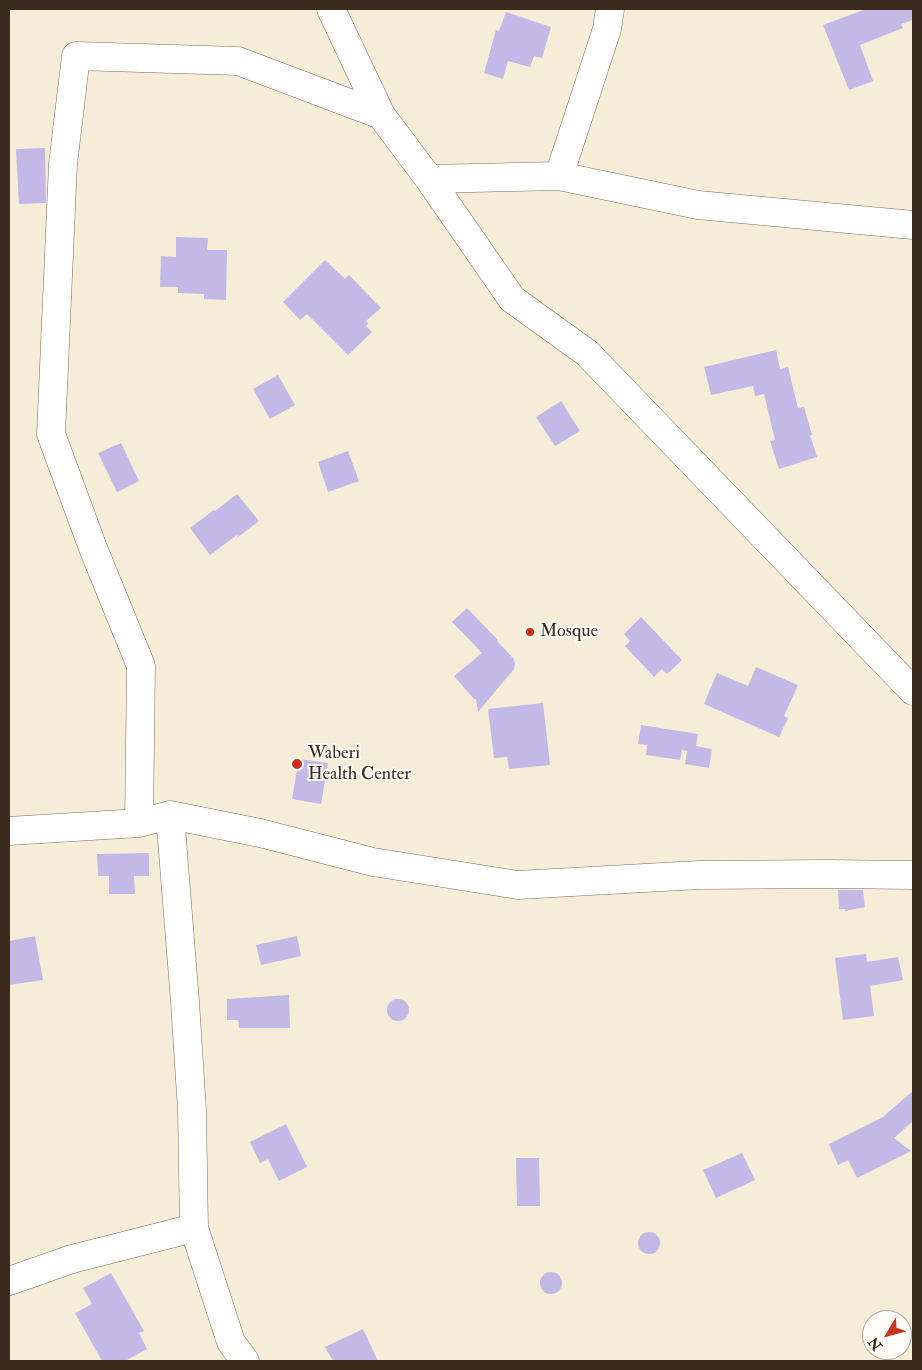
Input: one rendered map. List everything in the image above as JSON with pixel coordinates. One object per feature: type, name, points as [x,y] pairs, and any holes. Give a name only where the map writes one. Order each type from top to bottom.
[{"type":"street","points":[[331,9],[381,115],[429,179],[512,299],[587,353],[913,690]]},
{"type":"street","points":[[559,176],[607,29],[610,9]]},
{"type":"street","points":[[139,823],[141,666],[93,548],[51,434],[63,164],[76,56],[238,60],[381,115]]},
{"type":"street","points":[[429,179],[559,176],[698,205],[913,225]]},
{"type":"street","points":[[170,815],[191,1091],[194,1228],[231,1342],[246,1361]]},
{"type":"street","points":[[9,831],[139,823],[170,815],[260,833],[373,862],[518,885],[699,875],[913,875]]},
{"type":"street","points":[[9,1281],[72,1259],[194,1228]]},
{"type":"building","points":[[866,9],[913,9],[913,20],[901,24],[903,28],[860,45],[873,81],[849,90],[823,25]]},
{"type":"building","points":[[506,12],[551,27],[542,58],[534,56],[530,67],[508,61],[503,79],[484,73],[496,30],[499,31]]},
{"type":"building","points":[[45,148],[46,203],[19,204],[16,149]]},
{"type":"building","points":[[176,237],[208,238],[207,250],[227,250],[226,300],[204,299],[204,294],[178,293],[178,287],[160,287],[161,256],[176,257]]},
{"type":"building","points":[[325,260],[345,279],[349,275],[381,308],[366,321],[368,323],[366,326],[372,332],[348,355],[307,314],[300,320],[283,302]]},
{"type":"building","points":[[776,350],[780,369],[788,367],[798,408],[804,407],[817,457],[779,469],[770,441],[775,440],[764,394],[755,396],[753,386],[711,395],[704,367]]},
{"type":"building","points":[[278,375],[295,405],[270,419],[253,389]]},
{"type":"building","points":[[561,401],[580,431],[555,446],[536,417]]},
{"type":"building","points":[[121,443],[139,481],[117,492],[98,453]]},
{"type":"building","points":[[348,451],[359,481],[328,492],[318,462]]},
{"type":"building","points":[[237,494],[259,521],[210,555],[190,528]]},
{"type":"building","points":[[467,608],[498,640],[515,663],[514,669],[478,712],[476,699],[454,676],[482,653],[452,622]]},
{"type":"building","points":[[641,617],[682,660],[667,674],[662,669],[654,677],[625,646],[630,641],[624,634]]},
{"type":"building","points":[[756,667],[798,685],[784,716],[788,718],[779,737],[704,704],[717,673],[748,686]]},
{"type":"building","points":[[543,703],[550,765],[509,769],[507,757],[494,758],[488,709]]},
{"type":"building","points":[[641,725],[698,734],[696,746],[712,749],[709,768],[685,764],[687,751],[682,750],[680,760],[646,755],[647,745],[638,744]]},
{"type":"building","points":[[299,759],[328,763],[321,804],[292,799]]},
{"type":"building","points":[[149,853],[149,876],[134,876],[135,894],[109,894],[109,876],[98,876],[97,854]]},
{"type":"building","points":[[838,890],[863,890],[865,907],[845,911],[845,909],[839,909]]},
{"type":"building","points":[[35,936],[43,980],[9,985],[9,941]]},
{"type":"building","points":[[297,936],[301,956],[261,965],[256,945]]},
{"type":"building","points":[[866,954],[867,962],[898,957],[903,980],[870,986],[874,1016],[843,1020],[835,958]]},
{"type":"building","points":[[289,995],[290,1028],[239,1028],[238,1020],[227,1020],[227,999]]},
{"type":"building","points":[[398,999],[406,1002],[409,1010],[406,1018],[398,1021],[390,1018],[387,1010],[390,1002]]},
{"type":"building","points":[[913,1091],[913,1121],[894,1138],[911,1151],[857,1178],[848,1160],[838,1165],[829,1144],[883,1117]]},
{"type":"building","points":[[286,1124],[307,1167],[279,1181],[268,1159],[260,1163],[250,1142]]},
{"type":"building","points":[[742,1153],[755,1180],[716,1198],[703,1170]]},
{"type":"building","points":[[516,1158],[539,1158],[540,1206],[517,1206]]},
{"type":"building","points":[[649,1232],[657,1235],[660,1243],[657,1251],[649,1254],[641,1251],[638,1243],[641,1235]]},
{"type":"building","points":[[551,1272],[559,1275],[562,1283],[559,1291],[551,1294],[543,1291],[540,1283],[543,1275]]},
{"type":"building","points":[[111,1273],[144,1331],[139,1333],[147,1349],[125,1361],[102,1361],[75,1313],[92,1304],[83,1288]]},
{"type":"building","points":[[363,1329],[378,1361],[333,1361],[325,1347]]},
{"type":"place","name":"Mosque","points":[[530,632]]},
{"type":"place","name":"Waberi Health Center","points":[[297,764]]}]
